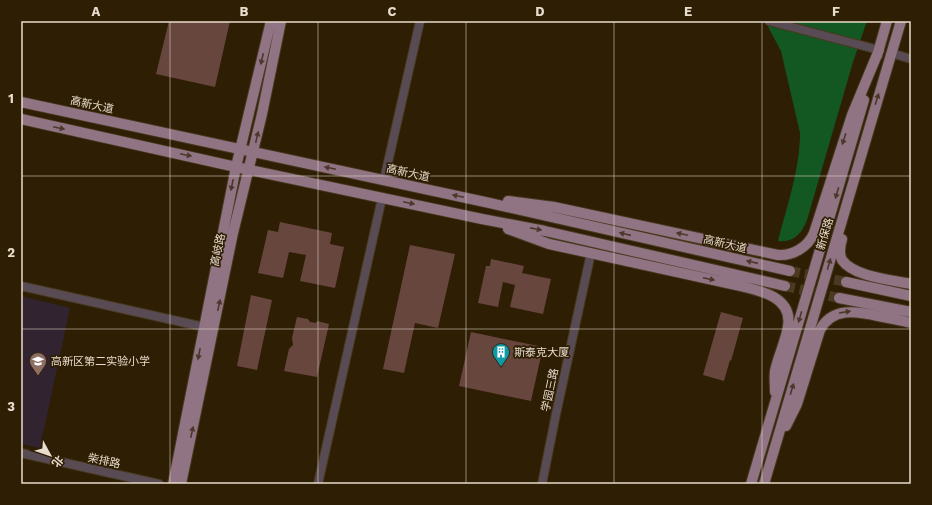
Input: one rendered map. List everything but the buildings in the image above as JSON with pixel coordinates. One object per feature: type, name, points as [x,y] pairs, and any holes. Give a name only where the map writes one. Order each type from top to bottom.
[{"type":"main road","name":"高岐路","points":[[173,484],[236,167],[271,21]]},
{"type":"main road","name":"高岐路","points":[[181,484],[281,21]]},
{"type":"main road","name":"新保路","points":[[751,484],[887,21]]},
{"type":"main road","name":"新保路","points":[[773,453],[901,21]]},
{"type":"main road","points":[[485,202],[508,201],[554,206],[778,255],[788,254],[806,245],[814,233],[852,116],[879,50]]},
{"type":"main road","name":"高新大道","points":[[21,102],[485,202],[790,271]]},
{"type":"main road","points":[[21,119],[249,170],[545,231],[785,286]]},
{"type":"main road","points":[[854,178],[840,249],[842,259],[854,270],[869,276],[911,284]]},
{"type":"main road","points":[[482,219],[549,244],[745,287],[764,292],[778,300],[787,309],[788,321],[775,372],[775,404]]},
{"type":"main road","points":[[846,282],[911,296]]},
{"type":"main road","points":[[839,298],[911,312]]},
{"type":"main road","points":[[764,484],[773,453],[797,404],[823,324],[829,318],[842,312],[860,312],[911,323]]},
{"type":"street","points":[[384,180],[420,21]]},
{"type":"street","points":[[769,21],[879,50]]},
{"type":"street","points":[[891,53],[911,59]]},
{"type":"street","points":[[318,484],[382,198]]},
{"type":"street","name":"学园三路","points":[[542,484],[591,254]]},
{"type":"street","points":[[21,286],[204,327]]},
{"type":"street","name":"柴排路","points":[[21,454],[159,484]]},
{"type":"shaded area","name":"高新区第二实验小学","points":[[21,296],[70,308],[40,448],[21,444]]},
{"type":"green space","points":[[765,21],[867,21],[853,62],[807,220],[803,229],[797,236],[793,239],[784,241],[778,241],[798,160],[800,133],[781,51]]},
{"type":"tunnel","points":[[790,271],[846,282]]},
{"type":"tunnel","points":[[785,286],[839,298]]},
{"type":"place","name":"斯泰克大厦","points":[[501,367]]},
{"type":"place","name":"高新区第二实验小学","points":[[38,376]]}]
